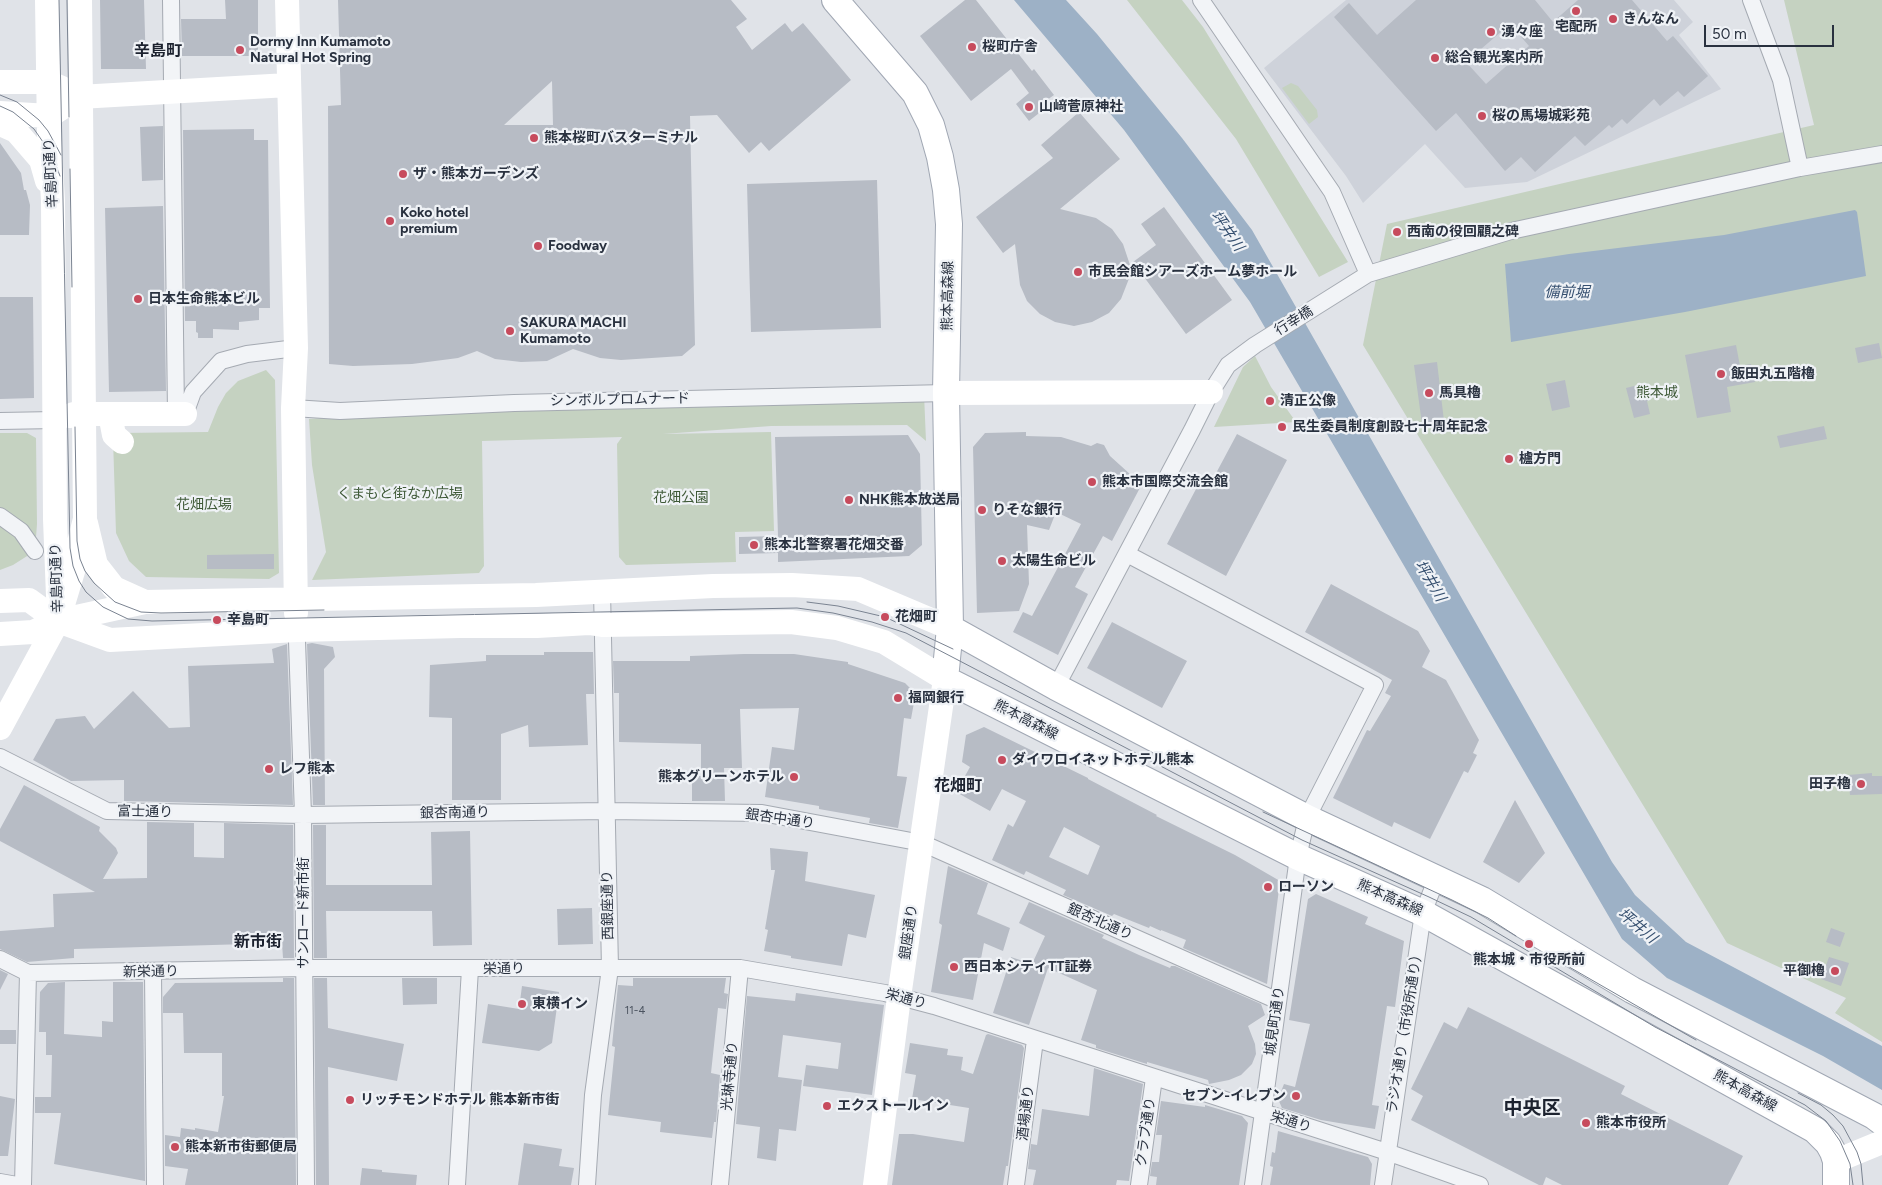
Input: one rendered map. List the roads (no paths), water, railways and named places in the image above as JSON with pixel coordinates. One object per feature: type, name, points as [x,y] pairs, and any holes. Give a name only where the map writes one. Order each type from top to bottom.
[{"type":"main road","name":"熊本高森線","points":[[835,0],[915,93],[931,126],[940,157],[946,190],[949,224],[946,393],[950,628],[945,679],[1298,857],[1423,913],[1816,1130],[1828,1142],[1836,1173]]},
{"type":"main road","points":[[950,628],[1056,687],[1307,818],[1482,900],[1632,990],[1874,1116],[1882,1122]]},
{"type":"street","name":"辛島町通り","points":[[47,0],[53,201],[55,518],[58,621]]},
{"type":"street","name":"辛島町通り","points":[[58,621],[74,568],[85,519],[79,97],[80,0]]},
{"type":"street","points":[[171,0],[180,414]]},
{"type":"street","points":[[287,0],[296,348],[293,408],[297,636]]},
{"type":"street","points":[[1201,0],[1332,192],[1368,274]]},
{"type":"street","points":[[1751,0],[1781,80],[1800,168]]},
{"type":"street","points":[[0,82],[48,82],[79,97],[288,85]]},
{"type":"street","points":[[0,113],[49,116],[79,97]]},
{"type":"street","points":[[0,124],[16,131],[40,160],[53,201]]},
{"type":"street","name":"行幸橋","points":[[1056,687],[1192,430],[1210,392],[1228,365],[1255,345],[1368,274],[1511,231],[1800,168],[1882,154]]},
{"type":"street","points":[[180,414],[193,392],[221,361],[247,354],[296,348]]},
{"type":"street","points":[[946,393],[1210,392]]},
{"type":"street","name":"シンボルプロムナード","points":[[293,408],[340,412],[514,403],[946,393]]},
{"type":"street","points":[[0,421],[54,420],[74,414],[180,414]]},
{"type":"street","points":[[110,414],[114,435],[122,442]]},
{"type":"street","points":[[0,516],[21,531],[35,551]]},
{"type":"street","points":[[85,519],[96,565],[114,588],[145,602]]},
{"type":"street","name":"城見町通り","points":[[1126,554],[1375,685],[1307,818],[1298,857],[1253,1185]]},
{"type":"street","points":[[0,634],[33,632],[58,621],[145,602],[536,595],[713,586],[858,589],[950,628]]},
{"type":"street","name":"西銀座通り","points":[[586,1185],[593,1095],[610,968],[602,591]]},
{"type":"street","points":[[0,601],[29,600],[58,621],[110,640],[297,636],[460,626],[791,622],[837,628],[884,642],[945,679]]},
{"type":"street","points":[[0,728],[58,621]]},
{"type":"street","name":"サンロード新市街","points":[[297,636],[303,815],[306,1185]]},
{"type":"street","name":"銀座通り","points":[[875,1185],[899,997],[945,679]]},
{"type":"street","name":"富士通り","points":[[0,758],[106,812],[303,815]]},
{"type":"street","name":"銀杏南通り","points":[[303,815],[607,812]]},
{"type":"street","name":"銀杏中通り","points":[[607,812],[762,813],[922,843]]},
{"type":"street","name":"銀杏北通り","points":[[922,843],[1278,1001]]},
{"type":"street","name":"ラジオ通り（市役所通り）","points":[[1383,1185],[1423,913],[1436,880]]},
{"type":"street","name":"新栄通り","points":[[0,959],[28,973],[305,968]]},
{"type":"street","name":"栄通り","points":[[305,968],[740,968],[899,997],[934,1006],[1387,1152],[1480,1185]]},
{"type":"street","name":"光琳寺通り","points":[[720,1185],[740,968]]},
{"type":"street","points":[[457,1185],[470,969]]},
{"type":"street","points":[[153,972],[155,1185]]},
{"type":"street","points":[[23,1185],[28,973]]},
{"type":"street","name":"酒場通り","points":[[1016,1185],[1035,1040]]},
{"type":"street","name":"クラブ通り","points":[[1139,1185],[1154,1078]]},
{"type":"street","points":[[1836,1173],[1882,1142]]},
{"type":"street","points":[[0,1182],[17,1185]]},
{"type":"water","name":"坪井川","points":[[1014,0],[1066,0],[1097,34],[1182,138],[1252,230],[1612,862],[1635,895],[1686,942],[1882,1046],[1882,1090],[1823,1056],[1667,978],[1622,939],[1250,302],[1124,130]]},
{"type":"water","name":"備前堀","points":[[1855,210],[1857,212],[1866,276],[1685,312],[1511,342],[1505,264],[1569,254],[1724,235]]},
{"type":"tram line","points":[[59,0],[70,548],[73,566],[79,581],[86,592],[103,607],[128,619],[152,621],[797,608],[833,613],[872,622],[906,633],[1302,840],[1471,917],[1655,1027],[1805,1105],[1826,1121],[1840,1141],[1850,1164],[1853,1185]]},
{"type":"tram line","points":[[67,0],[69,117]]},
{"type":"tram line","points":[[0,95],[17,102],[39,120],[48,131],[61,155]]},
{"type":"tram line","points":[[0,106],[13,112],[34,129],[52,155],[60,176]]},
{"type":"tram line","points":[[70,169],[72,287]]},
{"type":"tram line","points":[[75,427],[77,541],[80,559],[85,571],[94,583],[115,602],[141,612],[161,613],[324,610]]},
{"type":"tram line","points":[[807,602],[838,606],[885,617],[953,649]]},
{"type":"tram line","points":[[1263,812],[1452,900],[1488,918],[1516,936]]},
{"type":"tram line","points":[[1564,964],[1696,1040]]},
{"type":"tram line","points":[[1798,1093],[1821,1105],[1843,1126],[1857,1152],[1861,1164],[1863,1185]]},
{"type":"place","name":"宅配所","points":[[1576,11]]},
{"type":"place","name":"きんなん","points":[[1613,19]]},
{"type":"place","name":"湧々座","points":[[1491,32]]},
{"type":"place","name":"桜町庁舎","points":[[972,47]]},
{"type":"place","name":"Dormy Inn Kumamoto Natural Hot Spring","points":[[240,50]]},
{"type":"place","name":"総合観光案内所","points":[[1435,58]]},
{"type":"place","name":"山﨑菅原神社","points":[[1029,107]]},
{"type":"place","name":"桜の馬場城彩苑","points":[[1482,116]]},
{"type":"place","name":"熊本桜町バスターミナル","points":[[534,138]]},
{"type":"place","name":"ザ・熊本ガーデンズ","points":[[403,174]]},
{"type":"place","name":"Koko hotel premium","points":[[390,221]]},
{"type":"place","name":"西南の役回顧之碑","points":[[1397,232]]},
{"type":"place","name":"Foodway","points":[[538,246]]},
{"type":"place","name":"市民会館シアーズホーム夢ホール","points":[[1078,272]]},
{"type":"place","name":"日本生命熊本ビル","points":[[138,299]]},
{"type":"place","name":"SAKURA MACHI Kumamoto","points":[[510,331]]},
{"type":"place","name":"飯田丸五階櫓","points":[[1721,374]]},
{"type":"place","name":"馬具櫓","points":[[1429,393]]},
{"type":"place","name":"清正公像","points":[[1270,401]]},
{"type":"place","name":"民生委員制度創設七十周年記念","points":[[1282,427]]},
{"type":"place","name":"櫨方門","points":[[1509,459]]},
{"type":"place","name":"熊本市国際交流会館","points":[[1092,482]]},
{"type":"place","name":"NHK熊本放送局","points":[[849,500]]},
{"type":"place","name":"りそな銀行","points":[[982,510]]},
{"type":"place","name":"熊本北警察署花畑交番","points":[[754,545]]},
{"type":"place","name":"太陽生命ビル","points":[[1002,561]]},
{"type":"place","name":"花畑町","points":[[885,617]]},
{"type":"place","name":"辛島町","points":[[217,620]]},
{"type":"place","name":"福岡銀行","points":[[898,698]]},
{"type":"place","name":"ダイワロイネットホテル熊本","points":[[1002,760]]},
{"type":"place","name":"レフ熊本","points":[[269,769]]},
{"type":"place","name":"熊本グリーンホテル","points":[[794,777]]},
{"type":"place","name":"田子櫓","points":[[1861,784]]},
{"type":"place","name":"ローソン","points":[[1268,887]]},
{"type":"place","name":"熊本城・市役所前","points":[[1529,944]]},
{"type":"place","name":"西日本シティTT証券","points":[[954,967]]},
{"type":"place","name":"平御櫓","points":[[1835,971]]},
{"type":"place","name":"東横イン","points":[[522,1004]]},
{"type":"place","name":"セブン-イレブン","points":[[1296,1096]]},
{"type":"place","name":"リッチモンドホテル 熊本新市街","points":[[350,1100]]},
{"type":"place","name":"エクストールイン","points":[[827,1106]]},
{"type":"place","name":"熊本市役所","points":[[1586,1123]]},
{"type":"place","name":"熊本新市街郵便局","points":[[175,1147]]},
{"type":"district","name":"辛島町","points":[[158,51]]},
{"type":"district","name":"花畑町","points":[[958,786]]},
{"type":"district","name":"新市街","points":[[258,942]]},
{"type":"district","name":"中央区","points":[[1532,1108]]},
{"type":"park label","name":"熊本城","points":[[1657,393]]},
{"type":"park label","name":"くまもと街なか広場","points":[[400,494]]},
{"type":"park label","name":"花畑公園","points":[[681,498]]},
{"type":"park label","name":"花畑広場","points":[[204,505]]}]
